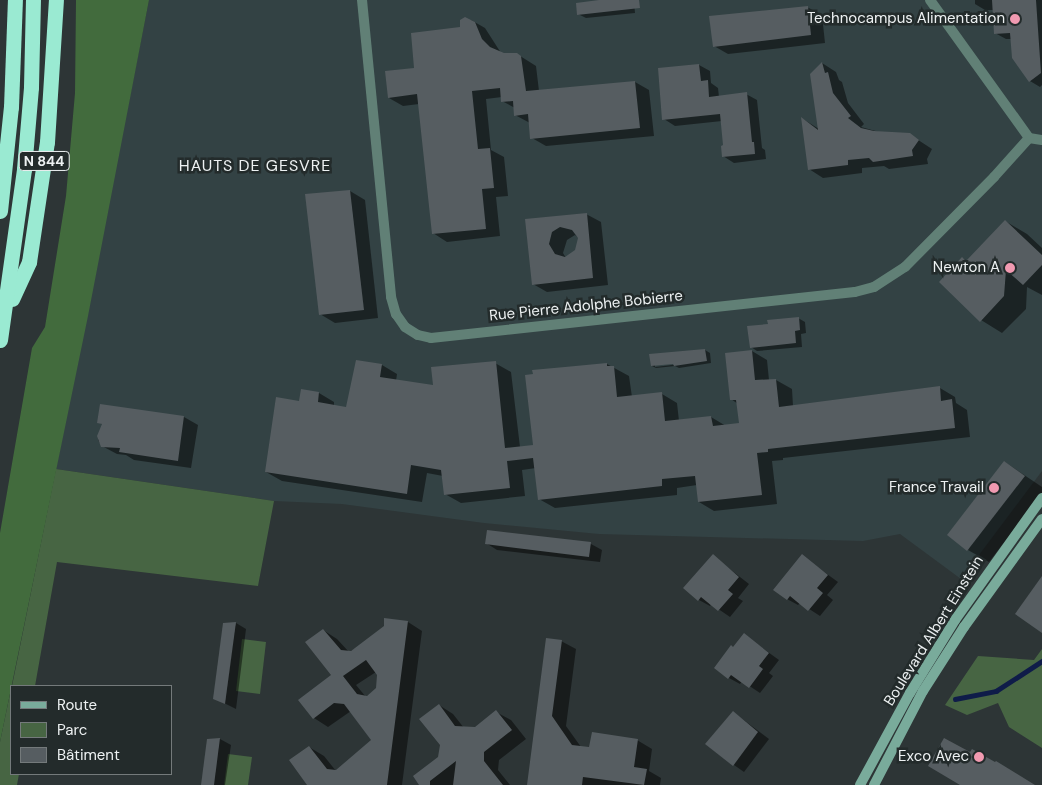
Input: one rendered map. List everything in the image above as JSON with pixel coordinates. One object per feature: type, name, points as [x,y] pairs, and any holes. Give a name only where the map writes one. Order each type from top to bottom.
[{"type":"highway","points":[[0,211],[11,107],[14,0]]},
{"type":"highway","points":[[0,340],[25,160],[31,87],[33,0]]},
{"type":"highway","name":"N 844","points":[[4,317],[29,262],[47,142],[56,0]]},
{"type":"main road","name":"Boulevard Albert Einstein","points":[[860,785],[910,693],[955,620],[1042,498]]},
{"type":"main road","name":"Boulevard Albert Einstein","points":[[874,785],[923,692],[964,627],[1042,519]]},
{"type":"street","name":"Rue Pierre Adolphe Bobierre","points":[[362,0],[390,297],[396,314],[405,326],[418,335],[431,338],[855,292],[874,287],[904,266],[994,177],[1029,138]]},
{"type":"street","points":[[930,0],[1029,138],[1042,140]]},
{"type":"shaded area","points":[[149,0],[1042,0],[1042,471],[961,579],[900,534],[863,541],[599,534],[484,523],[342,504],[274,501],[56,469]]},
{"type":"green space","points":[[76,0],[149,0],[88,316],[12,685],[10,685],[0,742],[0,533],[32,348],[45,327],[66,196],[75,93]]},
{"type":"green space","points":[[56,469],[274,501],[258,586],[57,562],[35,685],[12,685]]},
{"type":"green space","points":[[242,639],[266,642],[260,694],[236,691]]},
{"type":"green space","points":[[1042,649],[1042,748],[1009,727],[998,703],[967,715],[945,705],[978,656],[1034,660]]},
{"type":"green space","points":[[10,694],[10,775],[19,775],[17,785],[0,785],[0,742]]},
{"type":"green space","points":[[228,754],[252,757],[248,785],[224,785]]},
{"type":"building","points":[[599,0],[639,0],[640,8],[577,15],[576,3]]},
{"type":"building","name":"Technocampus Alimentation","points":[[992,0],[1036,0],[1041,73],[1029,82],[1012,58],[1010,33],[994,34]]},
{"type":"building","points":[[808,6],[811,35],[713,47],[709,16]]},
{"type":"building","points":[[465,17],[475,22],[482,39],[490,47],[504,53],[517,53],[521,56],[526,91],[635,81],[640,128],[530,139],[528,114],[514,116],[513,101],[501,102],[500,88],[472,91],[478,149],[490,148],[494,188],[482,189],[486,229],[432,234],[417,94],[388,98],[385,71],[414,68],[411,33],[460,27],[460,20]]},
{"type":"building","points":[[822,62],[825,73],[828,72],[833,93],[851,116],[848,118],[861,128],[874,131],[910,133],[919,140],[912,150],[913,156],[873,162],[869,158],[848,160],[848,165],[808,170],[801,117],[818,130],[810,74]]},
{"type":"building","points":[[699,64],[701,81],[708,80],[709,97],[747,92],[755,154],[722,157],[721,146],[723,145],[720,114],[662,120],[658,68]]},
{"type":"building","points":[[350,190],[364,310],[319,315],[305,194]]},
{"type":"building","points":[[587,213],[593,278],[532,285],[525,219]],"holes":[[[560,227],[572,230],[578,238],[575,250],[565,257],[555,254],[549,244],[552,232]]]},
{"type":"building","name":"Newton A","points":[[1005,220],[1042,255],[1042,265],[1023,285],[1006,270],[1004,296],[980,322],[939,282],[962,257],[966,261]]},
{"type":"building","points":[[799,317],[800,330],[795,331],[796,343],[750,348],[747,326],[768,324],[767,320]]},
{"type":"building","points":[[705,349],[707,361],[674,366],[673,364],[651,366],[649,354]]},
{"type":"building","points":[[752,350],[755,380],[776,379],[779,407],[940,386],[941,401],[952,399],[955,428],[768,449],[768,452],[757,453],[762,495],[698,502],[695,476],[662,479],[662,486],[538,500],[533,458],[507,461],[510,488],[444,495],[441,470],[411,465],[407,494],[265,472],[276,397],[299,401],[301,389],[319,392],[318,402],[346,407],[356,360],[382,364],[380,377],[433,385],[431,367],[496,361],[505,448],[533,445],[525,375],[533,374],[532,370],[607,363],[607,366],[614,366],[617,397],[662,392],[665,421],[711,416],[713,426],[739,423],[736,400],[730,400],[725,353]]},
{"type":"building","points":[[100,404],[184,416],[178,461],[119,452],[120,448],[101,447],[97,436],[102,424],[97,423]]},
{"type":"building","points":[[1004,461],[1025,476],[967,551],[947,535]]},
{"type":"building","points":[[487,530],[591,542],[589,557],[485,544]]},
{"type":"building","points":[[713,554],[739,577],[728,590],[733,594],[718,611],[701,597],[698,601],[683,588]]},
{"type":"building","points":[[802,554],[828,575],[817,588],[823,593],[808,611],[790,596],[787,600],[773,590]]},
{"type":"building","points":[[1042,576],[1042,633],[1015,614]]},
{"type":"building","points":[[384,618],[408,621],[387,785],[307,785],[289,760],[309,746],[327,769],[336,770],[371,740],[344,704],[334,703],[313,719],[298,700],[331,675],[305,642],[323,629],[341,650],[351,651],[384,626]],"holes":[[[366,660],[377,675],[376,688],[367,696],[357,694],[343,676]]]},
{"type":"building","points":[[236,622],[225,704],[213,699],[223,623]]},
{"type":"building","points":[[744,633],[769,653],[759,666],[763,669],[749,688],[731,675],[728,679],[714,668],[731,645],[733,647]]},
{"type":"building","points":[[546,638],[562,640],[552,716],[572,745],[589,747],[592,732],[638,739],[634,767],[647,769],[644,785],[583,777],[582,785],[527,785]]},
{"type":"building","points":[[439,704],[455,726],[475,727],[496,710],[512,730],[484,752],[484,761],[503,785],[453,785],[456,761],[430,781],[430,785],[419,785],[413,776],[438,757],[440,745],[419,719]]},
{"type":"building","points":[[733,711],[758,732],[733,766],[705,744]]},
{"type":"building","points":[[220,738],[214,785],[201,785],[207,739]]},
{"type":"building","points":[[944,738],[970,752],[972,749],[996,761],[1035,785],[960,785],[928,766]]},
{"type":"waterway","points":[[955,699],[996,691],[1042,661]]},
{"type":"place","name":"Technocampus Alimentation","points":[[1015,19]]},
{"type":"place","name":"Newton A","points":[[1010,268]]},
{"type":"place","name":"France Travail","points":[[994,488]]},
{"type":"place","name":"Exco Avec","points":[[979,757]]},
{"type":"district","name":"HAUTS DE GESVRE","points":[[255,166]]}]
